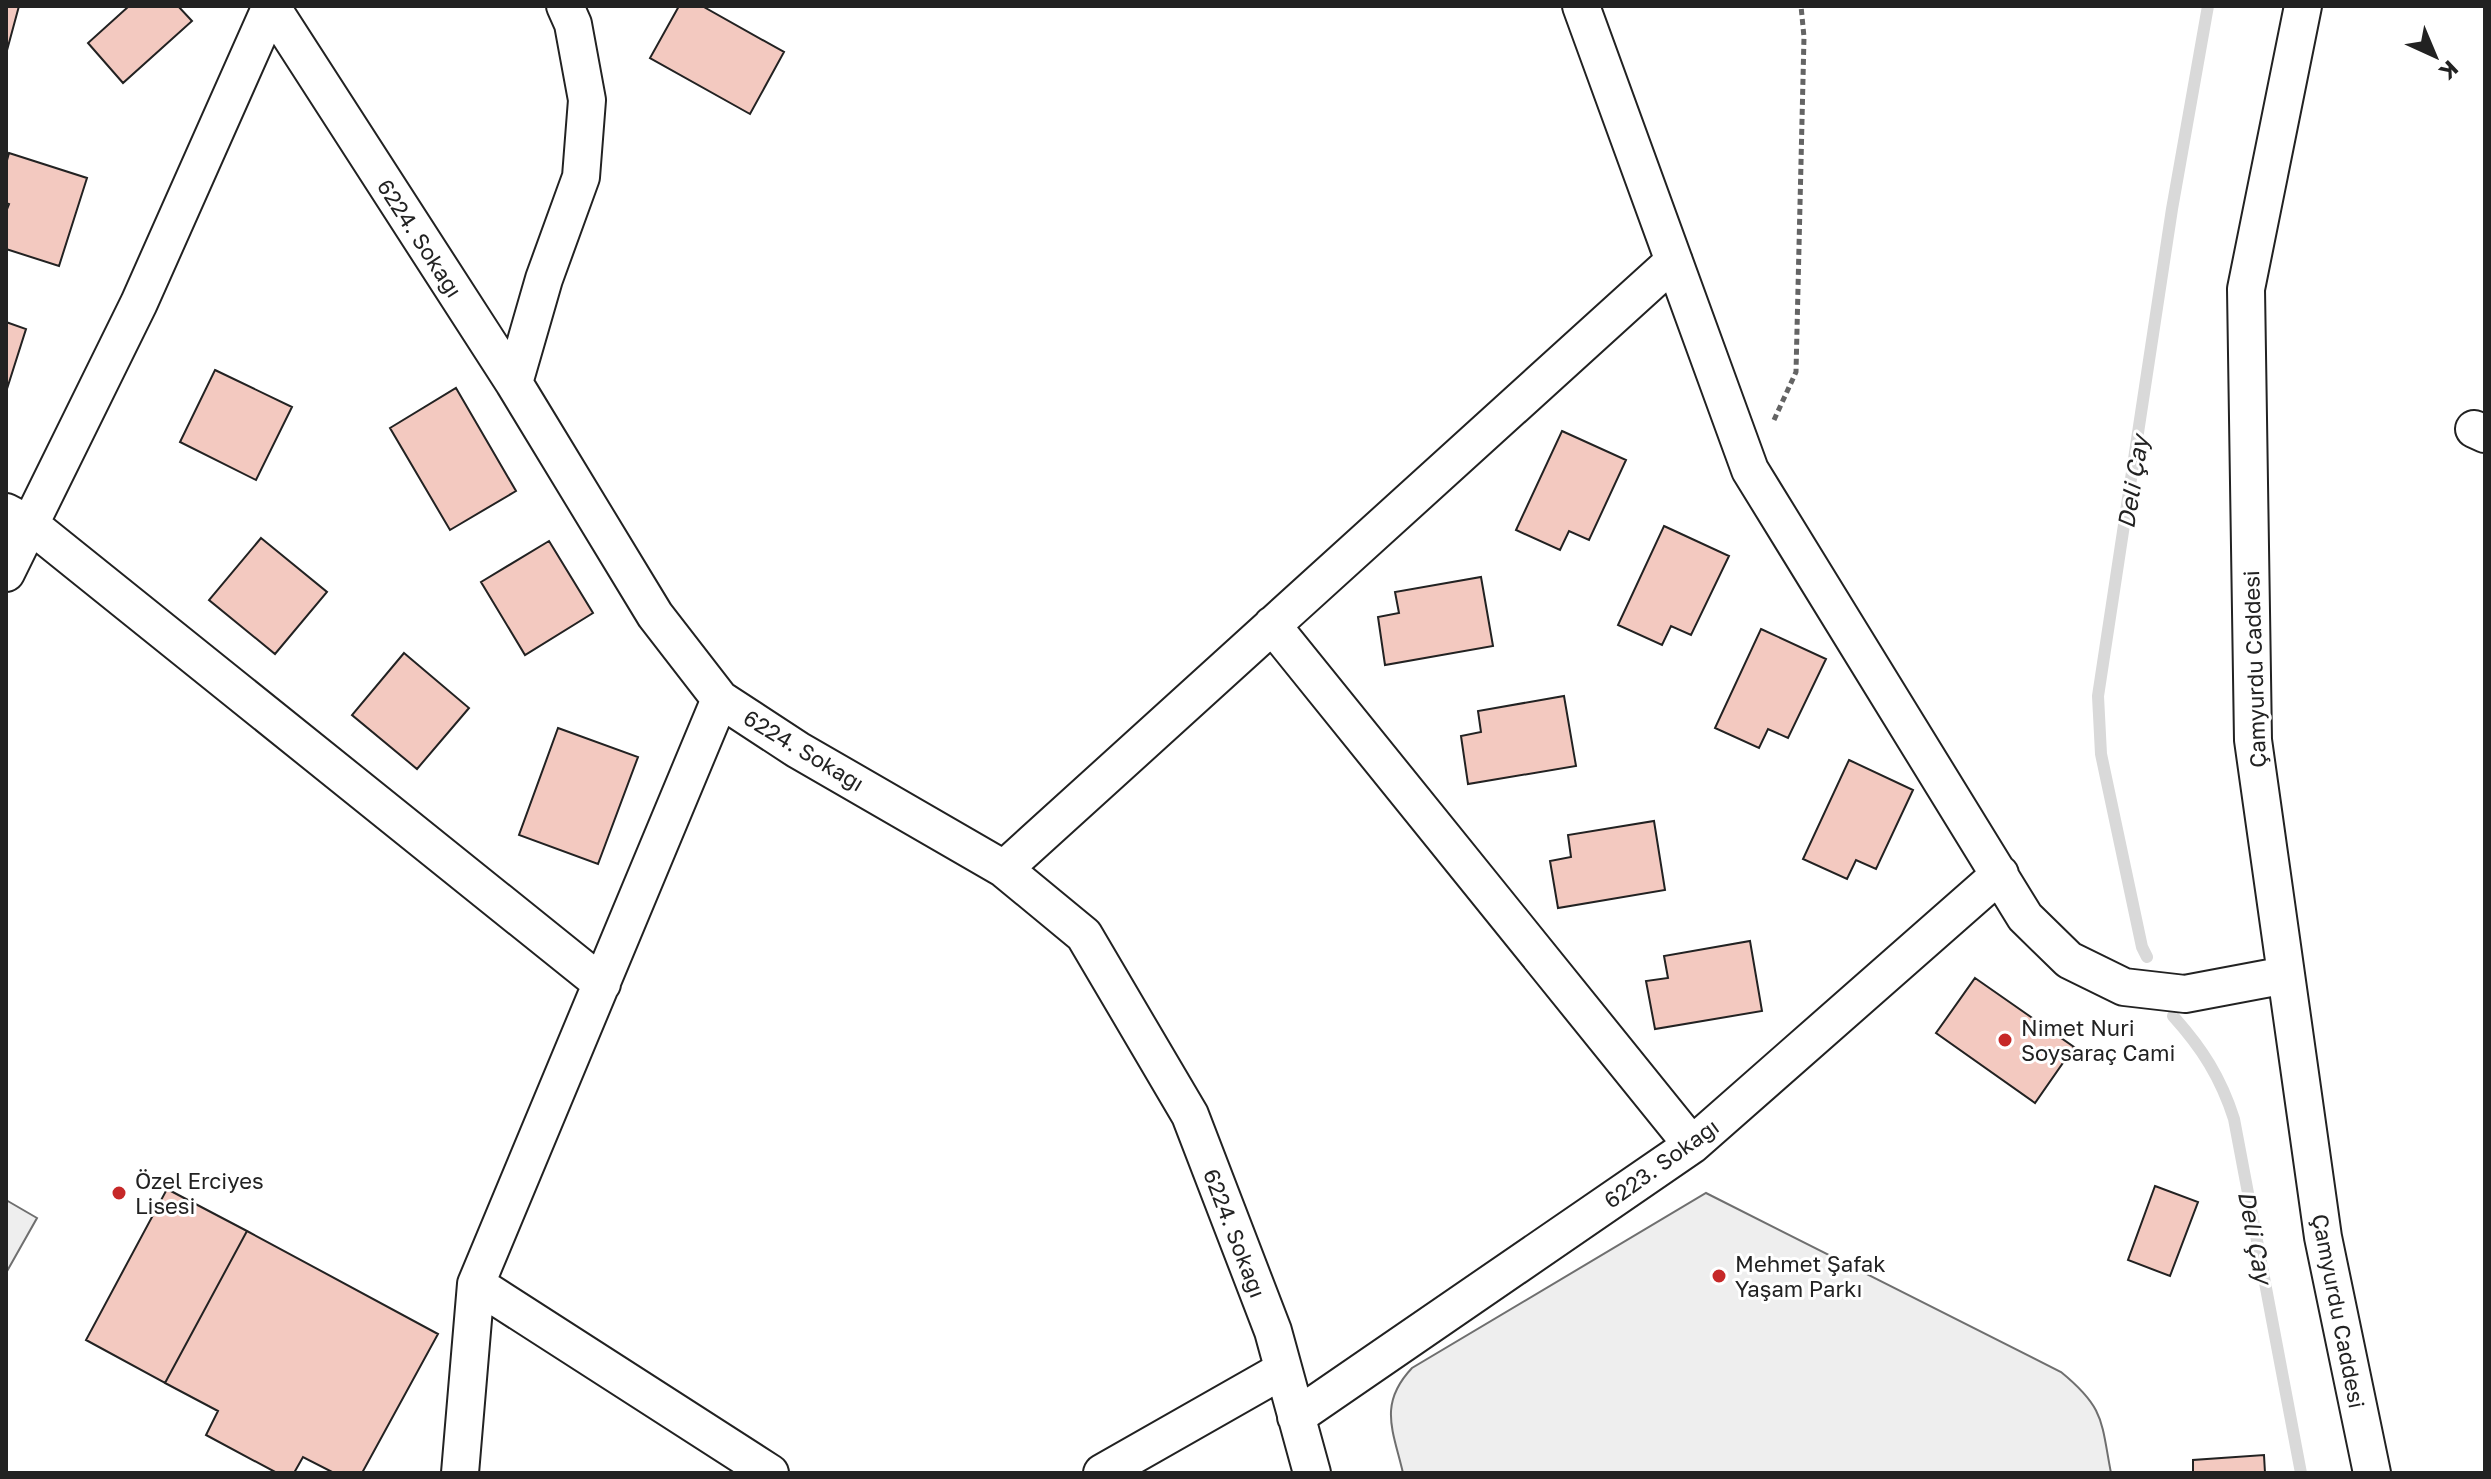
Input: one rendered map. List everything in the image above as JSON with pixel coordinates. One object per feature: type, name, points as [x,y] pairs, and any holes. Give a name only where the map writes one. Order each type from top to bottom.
[{"type":"street","name":"6224. Sokağı","points":[[271,6],[514,383],[655,615],[720,699],[798,750],[1004,869],[1084,935],[1190,1115],[1273,1331],[1312,1473]]},
{"type":"street","points":[[6,573],[19,518],[139,303],[271,6]]},
{"type":"street","points":[[514,383],[544,279],[581,177],[587,100],[573,24],[565,6]]},
{"type":"street","points":[[1581,6],[1750,470],[2025,917],[2069,960],[2124,987],[2185,994],[2286,975]]},
{"type":"street","name":"Çamyurdu Caddesi","points":[[2303,6],[2246,289],[2253,740],[2323,1237],[2372,1473]]},
{"type":"street","points":[[1004,869],[1674,261]]},
{"type":"street","points":[[19,518],[602,984]]},
{"type":"street","points":[[1272,625],[1692,1145]]},
{"type":"street","points":[[460,1473],[476,1284],[720,699]]},
{"type":"street","name":"6223. Sokağı","points":[[1296,1417],[1692,1145],[2000,874]]},
{"type":"street","points":[[476,1284],[770,1473]]},
{"type":"street","points":[[1102,1473],[1283,1370]]},
{"type":"path","points":[[1750,470],[1796,372],[1804,37],[1801,6]]},
{"type":"shaded area","name":"Mehmet Şafak Yaşam Parkı","points":[[1706,1193],[2061,1372],[2086,1396],[2099,1416],[2111,1473],[1403,1473],[1392,1430],[1392,1406],[1401,1381],[1412,1368]]},
{"type":"shaded area","points":[[6,1200],[37,1218],[6,1273]]},
{"type":"building","points":[[6,6],[19,6],[6,54]]},
{"type":"building","points":[[129,6],[178,6],[192,21],[123,83],[88,43]]},
{"type":"building","points":[[679,6],[702,6],[784,52],[750,114],[650,58]]},
{"type":"building","points":[[9,153],[87,178],[59,266],[6,249],[6,212],[9,204],[6,203],[6,164]]},
{"type":"building","points":[[6,322],[26,329],[6,392]]},
{"type":"building","points":[[215,370],[292,407],[256,480],[180,442]]},
{"type":"building","points":[[456,388],[516,491],[450,530],[390,428]]},
{"type":"building","points":[[1562,431],[1626,460],[1589,540],[1569,531],[1560,550],[1516,530]]},
{"type":"building","points":[[1664,526],[1729,556],[1691,635],[1671,626],[1662,645],[1618,625]]},
{"type":"building","points":[[261,538],[327,592],[275,654],[209,600]]},
{"type":"building","points":[[549,541],[593,613],[525,655],[481,582]]},
{"type":"building","points":[[1481,577],[1493,646],[1385,665],[1378,617],[1399,613],[1395,592]]},
{"type":"building","points":[[1761,629],[1826,659],[1788,738],[1768,729],[1759,748],[1715,728]]},
{"type":"building","points":[[404,653],[469,708],[417,769],[352,715]]},
{"type":"building","points":[[1564,696],[1576,766],[1468,784],[1461,736],[1481,732],[1478,711]]},
{"type":"building","points":[[558,728],[638,757],[598,864],[519,835]]},
{"type":"building","points":[[1849,760],[1913,790],[1876,869],[1856,860],[1847,879],[1803,859]]},
{"type":"building","points":[[1654,821],[1665,890],[1558,908],[1550,861],[1571,857],[1568,835]]},
{"type":"building","points":[[1750,941],[1762,1011],[1655,1029],[1646,981],[1668,978],[1664,956]]},
{"type":"building","name":"Nimet Nuri Soysaraç Cami","points":[[1975,978],[2074,1047],[2035,1103],[1936,1033]]},
{"type":"building","points":[[2155,1186],[2198,1202],[2170,1276],[2128,1260]]},
{"type":"building","points":[[167,1189],[247,1231],[165,1383],[86,1340]]},
{"type":"building","points":[[247,1231],[438,1334],[362,1473],[334,1473],[303,1457],[294,1473],[277,1473],[206,1435],[218,1411],[165,1383]]},
{"type":"building","points":[[2264,1455],[2265,1473],[2193,1473],[2193,1460]]},
{"type":"waterway","name":"Deli Çay","points":[[2147,957],[2142,947],[2101,754],[2098,696],[2172,209],[2208,6]]},
{"type":"waterway","name":"Deli Çay","points":[[2173,1016],[2210,1064],[2234,1119],[2301,1473]]},
{"type":"place","name":"Nimet Nuri Soysaraç Cami","points":[[2005,1040]]},
{"type":"place","name":"Özel Erciyes Lisesi","points":[[119,1193]]},
{"type":"place","name":"Mehmet Şafak Yaşam Parkı","points":[[1719,1276]]}]
